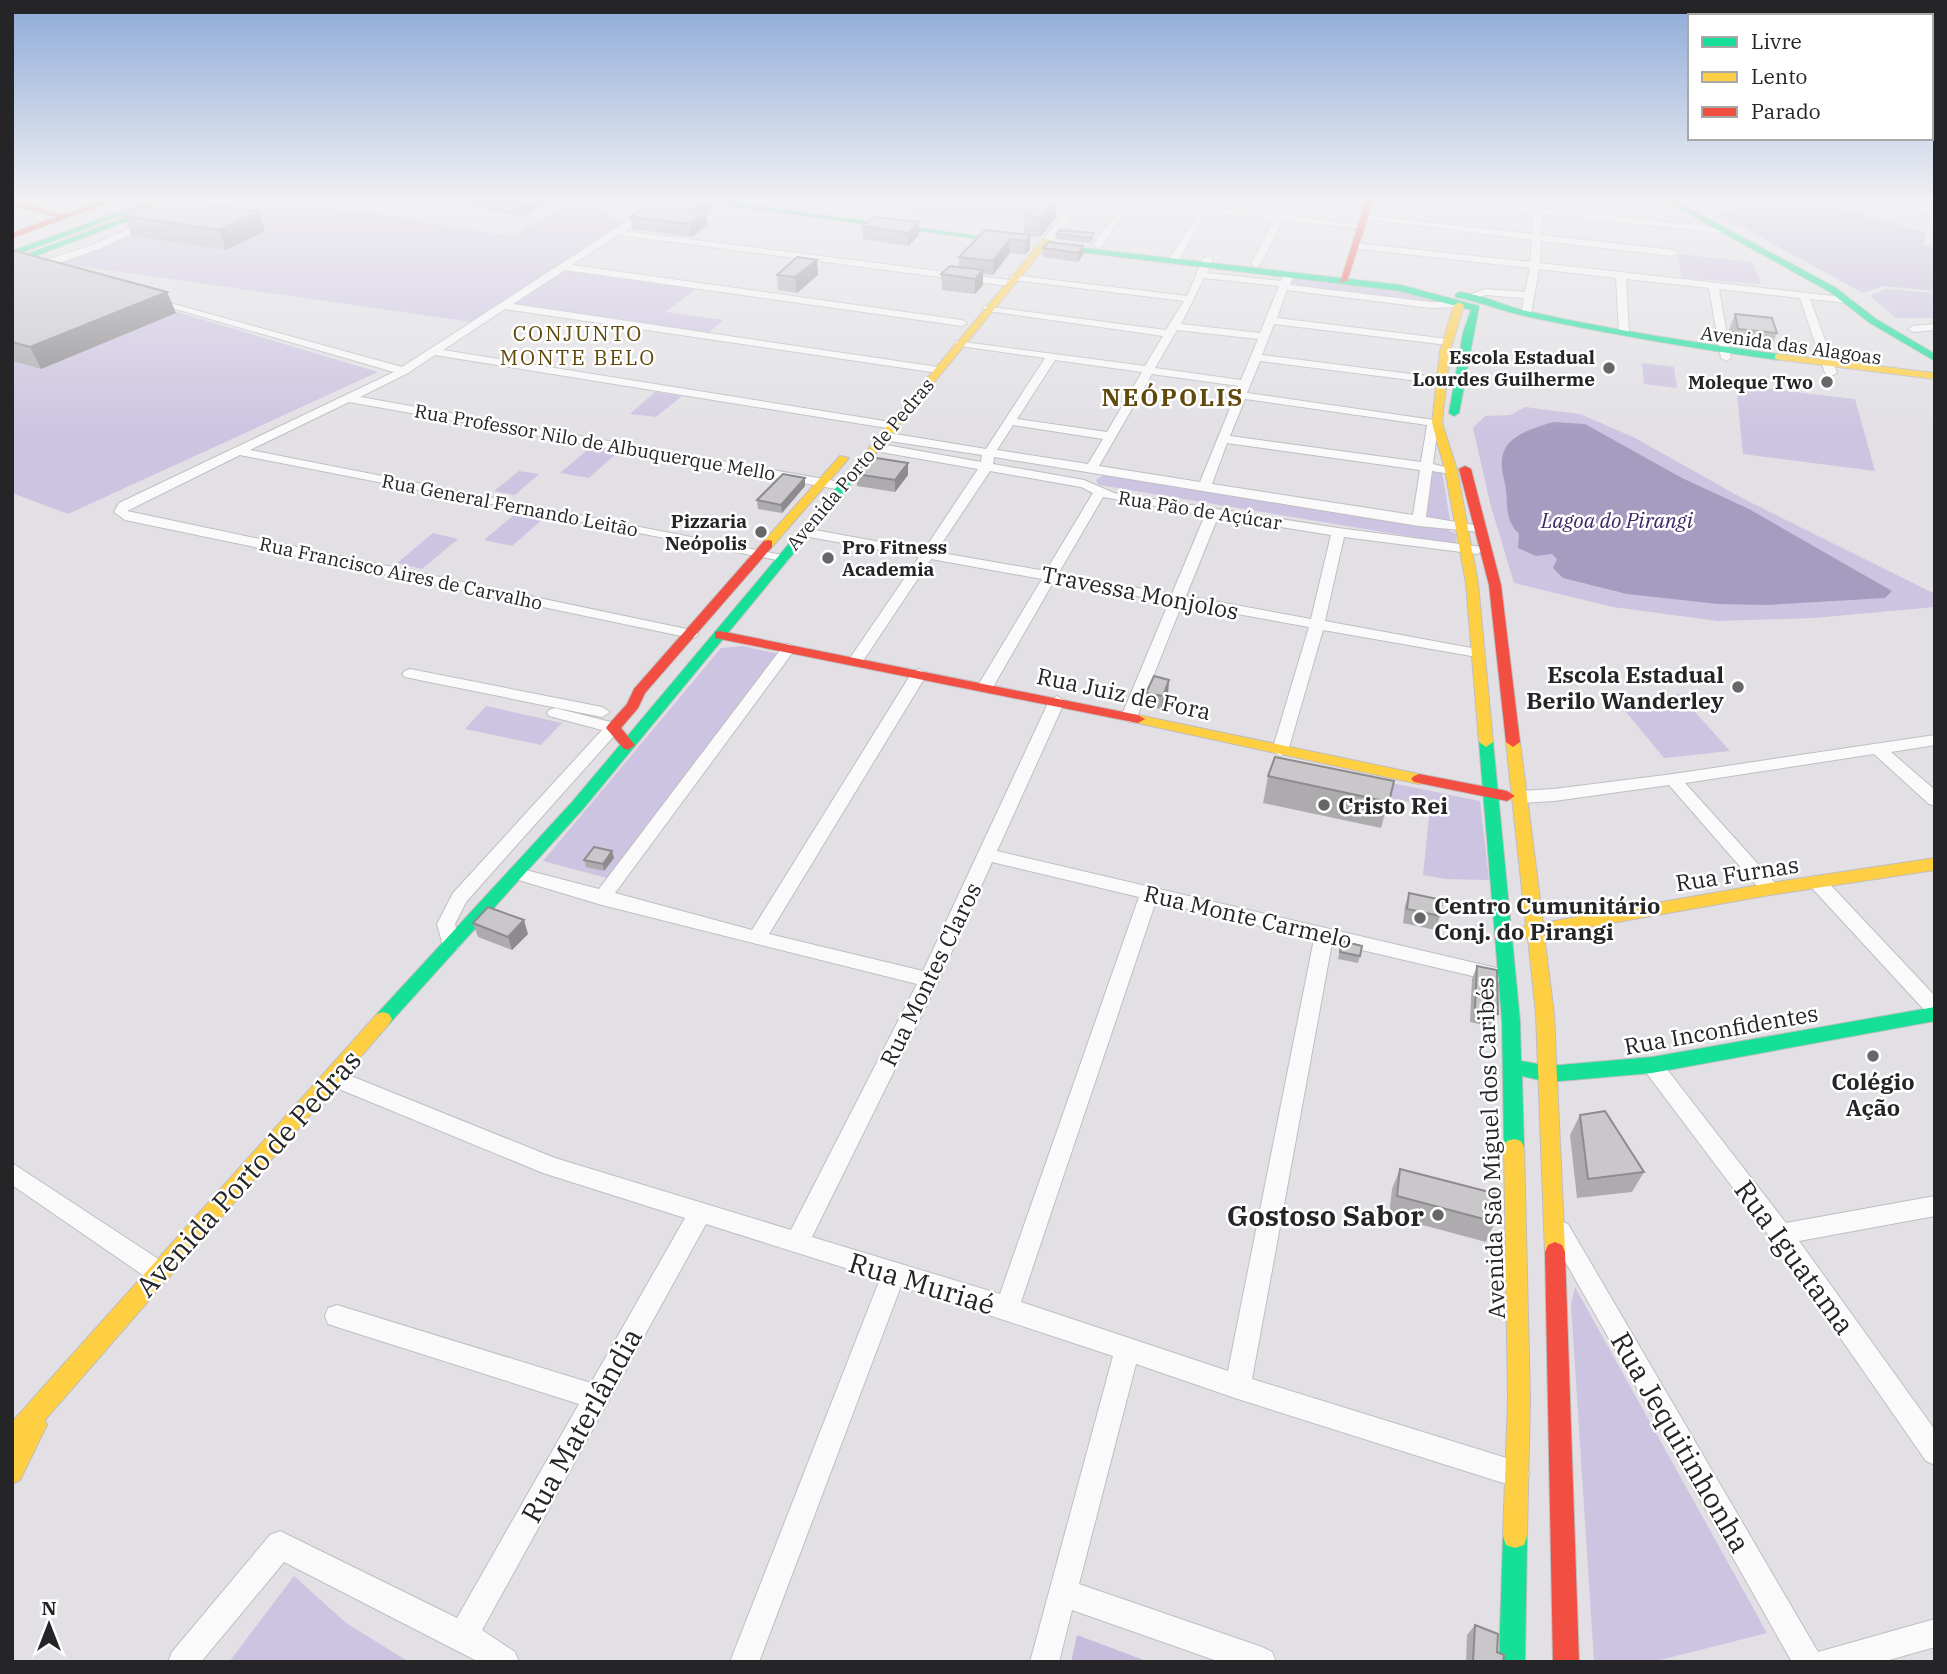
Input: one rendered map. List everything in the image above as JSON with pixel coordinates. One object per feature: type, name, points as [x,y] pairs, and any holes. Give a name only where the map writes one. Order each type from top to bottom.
[{"type":"main road","name":"Avenida Porto de Pedras","points":[[12,1440],[451,944],[518,874],[641,730],[842,486],[931,369],[962,323],[1010,277]]},
{"type":"main road","name":"Avenida das Alagoas","points":[[1261,277],[1286,282],[1344,278]]},
{"type":"main road","name":"Avenida das Alagoas","points":[[1338,277],[1432,286],[1469,302],[1543,325],[1935,386]]},
{"type":"main road","points":[[1806,277],[1847,300],[1882,328],[1935,358]]},
{"type":"main road","points":[[1822,277],[1848,291],[1887,321],[1935,349]]},
{"type":"main road","name":"Avenida Porto de Pedras","points":[[931,369],[960,342],[988,309],[1007,280]]},
{"type":"main road","points":[[1469,302],[1463,363],[1453,414],[1454,424],[1495,585],[1549,1074],[1566,1662]]},
{"type":"main road","name":"Avenida das Alagoas","points":[[1469,302],[1725,355]]},
{"type":"main road","name":"Avenida São Miguel dos Caribés","points":[[1469,302],[1448,342],[1435,423],[1451,470],[1466,549],[1508,978],[1513,1067],[1519,1385],[1512,1662]]},
{"type":"main road","points":[[1444,361],[1463,363]]},
{"type":"main road","name":"Avenida das Alagoas","points":[[1829,368],[1935,376]]},
{"type":"main road","name":"Avenida Porto de Pedras","points":[[615,725],[639,692],[763,554],[823,482],[882,433]]},
{"type":"main road","name":"Rua Juiz de Fora","points":[[720,635],[1057,701],[1492,795],[1518,797]]},
{"type":"main road","points":[[602,712],[622,708],[639,692]]},
{"type":"main road","points":[[615,725],[641,730]]},
{"type":"main road","points":[[615,725],[628,745]]},
{"type":"main road","name":"Rua Furnas","points":[[1505,935],[1770,889],[1935,864]]},
{"type":"main road","name":"Rua Inconfidentes","points":[[1513,1067],[1549,1074],[1652,1065],[1935,1014]]},
{"type":"main road","name":"Avenida Porto de Pedras","points":[[12,1472],[46,1403]]},
{"type":"street","points":[[238,451],[404,371],[547,277]]},
{"type":"street","points":[[649,277],[768,291],[962,323]]},
{"type":"street","points":[[982,277],[1189,299]]},
{"type":"street","points":[[1091,469],[1200,277]]},
{"type":"street","points":[[1526,314],[1533,277]]},
{"type":"street","points":[[1621,277],[1624,332]]},
{"type":"street","points":[[1695,277],[1714,286],[1847,300]]},
{"type":"street","points":[[1204,487],[1286,282],[1431,305],[1469,302]]},
{"type":"street","points":[[1714,286],[1725,355]]},
{"type":"street","name":"Avenida das Alagoas","points":[[1469,302],[1486,292],[1531,296]]},
{"type":"street","points":[[136,294],[404,371]]},
{"type":"street","points":[[1804,295],[1829,368]]},
{"type":"street","points":[[504,306],[931,369]]},
{"type":"street","points":[[988,309],[1171,330],[1264,337]]},
{"type":"street","points":[[1271,320],[1448,342]]},
{"type":"street","points":[[1913,329],[1935,327]]},
{"type":"street","points":[[960,342],[1146,370],[1435,423]]},
{"type":"street","name":"Rua Pão de Açúcar","points":[[434,352],[882,433],[988,460],[1041,477],[1084,484],[1111,496],[1338,532],[1488,551]]},
{"type":"street","points":[[856,662],[988,460],[1009,421],[1051,357]]},
{"type":"street","points":[[1256,357],[1442,381]]},
{"type":"street","name":"Rua Professor Nilo de Albuquerque Mello","points":[[348,398],[842,486]]},
{"type":"street","points":[[1009,421],[1109,436]]},
{"type":"street","name":"Avenida São Miguel dos Caribés","points":[[1419,522],[1435,423]]},
{"type":"street","points":[[1223,439],[1451,470]]},
{"type":"street","name":"Rua Francisco Aires de Carvalho","points":[[238,451],[124,506],[120,512],[125,516],[691,634]]},
{"type":"street","name":"Rua General Fernando Leitão","points":[[238,451],[782,559]]},
{"type":"street","name":"Rua Pão de Açúcar","points":[[988,460],[1051,462],[1482,530]]},
{"type":"street","points":[[1041,477],[1051,462]]},
{"type":"street","points":[[985,687],[1100,491]]},
{"type":"street","points":[[1129,717],[1213,512]]},
{"type":"street","name":"Travessa Monjolos","points":[[804,532],[1477,653]]},
{"type":"street","points":[[1280,751],[1317,625],[1338,532]]},
{"type":"street","points":[[602,898],[789,648]]},
{"type":"street","points":[[410,674],[602,712]]},
{"type":"street","points":[[757,939],[919,674]]},
{"type":"street","points":[[461,686],[471,692],[615,725]]},
{"type":"street","name":"Rua Montes Claros","points":[[796,1244],[929,980],[1057,701]]},
{"type":"street","name":"Avenida Porto de Pedras","points":[[451,944],[446,924],[459,898],[615,725]]},
{"type":"street","points":[[1518,797],[1554,795],[1673,779],[1935,740]]},
{"type":"street","points":[[1877,748],[1935,800]]},
{"type":"street","points":[[1673,779],[1770,889]]},
{"type":"street","name":"Rua Monte Carmelo","points":[[987,855],[1508,978]]},
{"type":"street","points":[[518,874],[757,939],[929,980]]},
{"type":"street","points":[[1817,883],[1935,1009]]},
{"type":"street","points":[[1007,1308],[1150,893]]},
{"type":"street","points":[[1238,1387],[1324,934]]},
{"type":"street","name":"Rua Iguatama","points":[[1652,1065],[1781,1234],[1935,1452]]},
{"type":"street","name":"Rua Muriaé","points":[[334,1078],[551,1166],[1007,1308],[1238,1387],[1516,1474]]},
{"type":"street","points":[[12,1173],[158,1272]]},
{"type":"street","points":[[1781,1234],[1935,1206]]},
{"type":"street","name":"Rua Materlândia","points":[[463,1636],[699,1214]]},
{"type":"street","name":"Rua Jequitinhonha","points":[[1555,1222],[1808,1662]]},
{"type":"street","points":[[744,1662],[894,1274]]},
{"type":"street","points":[[337,1316],[595,1397]]},
{"type":"street","points":[[1044,1662],[1127,1350]]},
{"type":"street","points":[[182,1662],[280,1545],[463,1636],[505,1662]]},
{"type":"street","points":[[1064,1593],[1262,1662]]},
{"type":"street","points":[[1828,1662],[1935,1633]]},
{"type":"shaded area","points":[[157,277],[541,277],[473,322]]},
{"type":"shaded area","points":[[555,277],[609,277],[695,289],[666,312],[723,320],[708,333],[512,305]]},
{"type":"shaded area","points":[[1758,277],[1761,284],[1681,278]]},
{"type":"shaded area","points":[[1834,277],[1935,277],[1935,291],[1884,286],[1863,293]]},
{"type":"shaded area","points":[[1291,279],[1409,291],[1440,303],[1299,285],[1292,283]]},
{"type":"shaded area","points":[[1885,289],[1935,293],[1935,318],[1896,318],[1870,296]]},
{"type":"shaded area","points":[[177,312],[378,372],[68,514],[12,493],[12,361],[41,369]]},
{"type":"shaded area","points":[[1642,363],[1674,367],[1677,388],[1644,384]]},
{"type":"shaded area","points":[[1736,385],[1855,399],[1875,471],[1743,454]]},
{"type":"shaded area","points":[[655,392],[682,396],[656,417],[630,414]]},
{"type":"shaded area","name":"Lagoa do Pirangi","points":[[1525,407],[1580,414],[1635,438],[1742,498],[1935,594],[1935,607],[1814,618],[1718,621],[1613,607],[1514,583],[1490,503],[1473,428],[1485,416],[1510,415]]},
{"type":"shaded area","points":[[591,447],[619,451],[589,478],[560,473]]},
{"type":"shaded area","points":[[519,471],[539,474],[515,495],[494,491]]},
{"type":"shaded area","points":[[1429,471],[1442,472],[1450,520],[1426,517]]},
{"type":"shaded area","points":[[1105,474],[1444,528],[1456,534],[1456,544],[1099,485],[1096,480]]},
{"type":"shaded area","points":[[515,514],[544,518],[512,546],[484,540]]},
{"type":"shaded area","points":[[433,533],[458,539],[422,569],[397,563]]},
{"type":"shaded area","points":[[743,646],[779,654],[607,878],[543,861],[721,648]]},
{"type":"shaded area","points":[[1679,694],[1730,751],[1664,758],[1616,700]]},
{"type":"shaded area","points":[[486,706],[562,723],[541,745],[465,729]]},
{"type":"shaded area","points":[[1362,777],[1480,801],[1489,880],[1445,879],[1423,875],[1430,807],[1360,791]]},
{"type":"shaded area","points":[[1575,1287],[1767,1633],[1652,1662],[1594,1662],[1571,1304]]},
{"type":"shaded area","points":[[294,1576],[346,1623],[409,1662],[229,1662]]},
{"type":"shaded area","points":[[1077,1635],[1149,1662],[1071,1662]]},
{"type":"water","name":"Lagoa do Pirangi","points":[[1553,422],[1585,424],[1682,478],[1749,509],[1892,591],[1885,598],[1766,605],[1718,604],[1627,594],[1563,578],[1553,568],[1557,559],[1552,554],[1536,556],[1518,548],[1519,534],[1509,516],[1502,468],[1503,453],[1513,439]]},
{"type":"building","points":[[12,277],[112,277],[167,292],[30,347],[12,342]]},
{"type":"building","points":[[1735,314],[1772,318],[1777,333],[1738,329]]},
{"type":"building","points":[[870,457],[908,463],[895,480],[856,474]]},
{"type":"building","points":[[783,474],[805,478],[781,505],[757,500]]},
{"type":"building","points":[[1154,676],[1169,680],[1163,696],[1146,693]]},
{"type":"building","points":[[1275,757],[1394,781],[1389,802],[1268,776]]},
{"type":"building","points":[[594,847],[612,851],[603,864],[584,860]]},
{"type":"building","points":[[1409,893],[1442,900],[1440,916],[1407,909]]},
{"type":"building","points":[[488,907],[524,920],[508,937],[473,923]]},
{"type":"building","points":[[1342,941],[1362,946],[1360,956],[1340,952]]},
{"type":"building","points":[[1477,966],[1497,970],[1498,1014],[1475,1009]]},
{"type":"building","points":[[1605,1111],[1644,1172],[1588,1179],[1580,1115]]},
{"type":"building","points":[[1400,1169],[1497,1194],[1495,1222],[1397,1196]]},
{"type":"building","points":[[1475,1625],[1498,1634],[1497,1652],[1504,1655],[1503,1662],[1473,1662]]},
{"type":"traffic: fast","points":[[1310,277],[1401,288],[1473,308]]},
{"type":"traffic: fast","points":[[1809,277],[1833,290],[1873,321],[1935,358]]},
{"type":"traffic: fast","points":[[1459,295],[1562,321],[1685,344],[1778,357]]},
{"type":"traffic: fast","points":[[1454,413],[1468,333],[1476,308]]},
{"type":"traffic: fast","points":[[383,1019],[578,805],[849,479]]},
{"type":"traffic: fast","points":[[1486,742],[1511,1021],[1514,1147]]},
{"type":"traffic: fast","points":[[1513,1067],[1549,1074],[1652,1065],[1935,1014]]},
{"type":"traffic: fast","points":[[1512,1662],[1515,1536]]},
{"type":"traffic: slow","points":[[849,479],[1016,277]]},
{"type":"traffic: slow","points":[[1459,305],[1445,351],[1437,423],[1451,470],[1472,583],[1486,742]]},
{"type":"traffic: slow","points":[[1778,357],[1935,376]]},
{"type":"traffic: slow","points":[[768,544],[844,458]]},
{"type":"traffic: slow","points":[[1138,719],[1419,779]]},
{"type":"traffic: slow","points":[[1513,742],[1545,1014],[1555,1252]]},
{"type":"traffic: slow","points":[[1521,933],[1770,889],[1935,864]]},
{"type":"traffic: slow","points":[[12,1440],[383,1019]]},
{"type":"traffic: slow","points":[[1514,1147],[1519,1399],[1515,1536]]},
{"type":"traffic: slow","points":[[12,1472],[35,1425]]},
{"type":"traffic: jam","points":[[1343,281],[1344,277]]},
{"type":"traffic: jam","points":[[1465,469],[1495,585],[1513,742]]},
{"type":"traffic: jam","points":[[628,745],[613,728],[633,705],[639,692],[768,544]]},
{"type":"traffic: jam","points":[[720,635],[1138,719]]},
{"type":"traffic: jam","points":[[1419,779],[1507,796]]},
{"type":"traffic: jam","points":[[1555,1252],[1566,1662]]},
{"type":"place","name":"Escola Estadual Lourdes Guilherme","points":[[1609,368]]},
{"type":"place","name":"Moleque Two","points":[[1827,382]]},
{"type":"place","name":"Pizzaria Neópolis","points":[[761,532]]},
{"type":"place","name":"Pro Fitness Academia","points":[[828,558]]},
{"type":"place","name":"Escola Estadual Berilo Wanderley","points":[[1738,687]]},
{"type":"place","name":"Cristo Rei","points":[[1324,805]]},
{"type":"place","name":"Centro Cumunitário Conj. do Pirangi","points":[[1420,918]]},
{"type":"place","name":"Colégio Ação","points":[[1873,1056]]},
{"type":"place","name":"Gostoso Sabor","points":[[1438,1215]]},
{"type":"district","name":"CONJUNTO MONTE BELO","points":[[578,345]]},
{"type":"district","name":"NEÓPOLIS","points":[[1173,397]]}]
